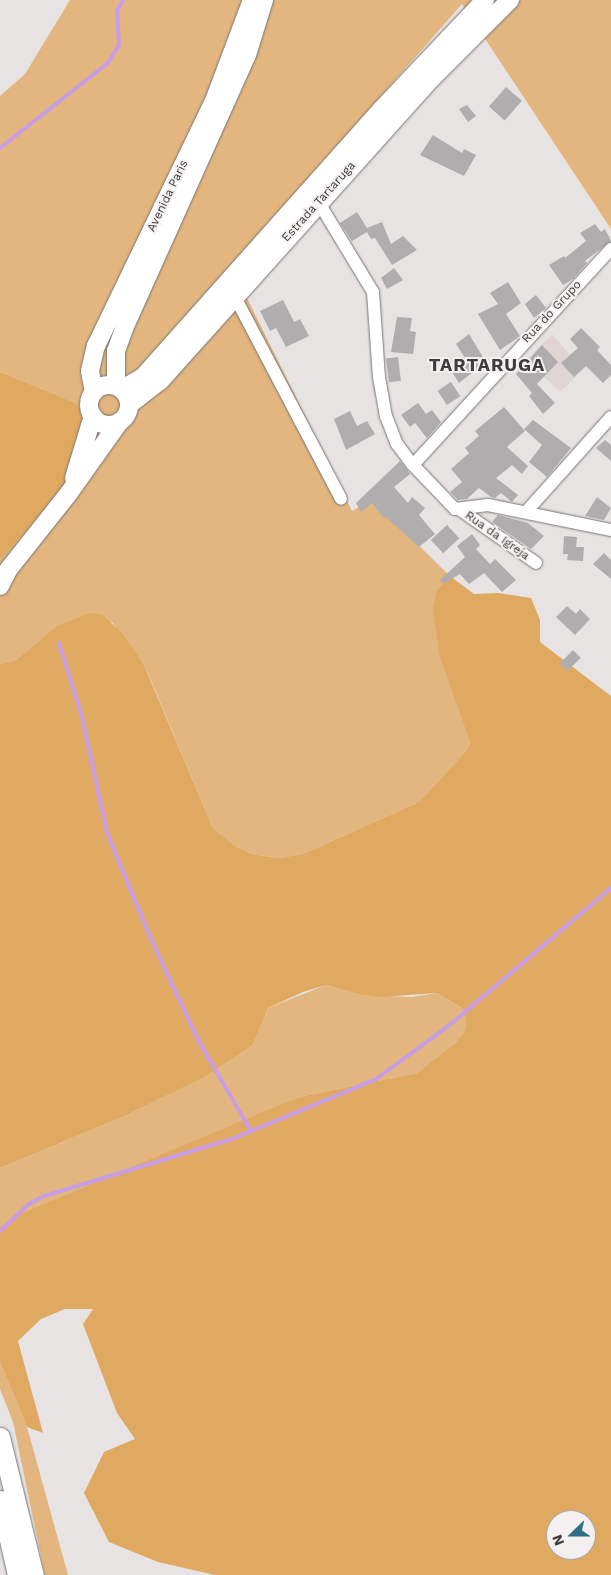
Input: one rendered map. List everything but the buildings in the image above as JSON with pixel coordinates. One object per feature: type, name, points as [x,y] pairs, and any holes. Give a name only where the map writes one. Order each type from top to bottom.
[{"type":"main road","points":[[0,1437],[34,1575]]},
{"type":"main road","points":[[0,1500],[16,1575]]},
{"type":"street","name":"Avenida Paris","points":[[94,392],[90,371],[96,346],[214,101],[252,0]]},
{"type":"street","name":"Avenida Paris","points":[[119,388],[116,351],[126,324],[247,55],[264,0]]},
{"type":"street","name":"Estrada Tartaruga","points":[[119,388],[143,377],[382,109],[485,0]]},
{"type":"street","name":"Estrada Tartaruga","points":[[129,405],[160,381],[319,202],[432,79],[510,0]]},
{"type":"street","points":[[319,202],[374,292],[379,377],[386,416],[397,444],[413,465],[448,503],[459,509],[488,505],[611,530]]},
{"type":"street","name":"Rua do Grupo","points":[[413,465],[611,249]]},
{"type":"street","points":[[234,296],[341,499]]},
{"type":"street","points":[[0,586],[8,570],[70,493],[120,421],[129,405],[119,388],[104,386],[94,392],[89,404],[93,416],[102,424],[120,421]]},
{"type":"street","points":[[70,493],[93,416]]},
{"type":"street","points":[[526,512],[611,417]]},
{"type":"street","name":"Rua da Igreja","points":[[459,509],[536,563]]},
{"type":"shaded area","points":[[70,0],[611,0],[611,229],[462,4],[224,275],[248,300],[352,511],[372,500],[450,576],[446,673],[470,743],[466,751],[419,802],[303,854],[279,858],[251,854],[233,846],[213,828],[143,663],[112,622],[43,638],[16,660],[0,664],[0,559],[26,528],[74,402],[0,372],[0,96],[25,74]]},
{"type":"shaded area","points":[[552,334],[583,370],[560,392],[527,360]]},
{"type":"shaded area","points":[[0,372],[74,402],[89,421],[96,448],[81,471],[0,559]]},
{"type":"shaded area","points":[[450,576],[474,594],[498,593],[531,598],[540,620],[540,642],[611,696],[611,1575],[215,1575],[158,1562],[109,1542],[84,1493],[104,1452],[135,1439],[117,1413],[83,1324],[93,1309],[65,1309],[41,1319],[18,1341],[43,1433],[27,1427],[0,1362],[0,1227],[17,1215],[282,1104],[304,1096],[417,1073],[455,1043],[465,1031],[466,1020],[462,1008],[437,993],[381,997],[361,995],[326,985],[303,992],[268,1008],[253,1045],[205,1077],[127,1115],[0,1168],[0,664],[16,660],[57,626],[90,613],[103,615],[123,634],[143,663],[213,828],[233,845],[251,854],[279,858],[303,854],[419,802],[466,751],[470,743],[440,657],[433,610],[436,592]]},
{"type":"shaded area","points":[[326,985],[361,995],[412,997],[437,993],[462,1008],[466,1020],[465,1031],[455,1043],[417,1073],[304,1096],[17,1215],[0,1227],[0,1168],[127,1115],[205,1077],[253,1045],[268,1008]]},
{"type":"shaded area","points":[[0,1362],[27,1427],[68,1575],[45,1575],[13,1422],[0,1389]]},
{"type":"waterway","points":[[0,148],[108,63],[119,45],[117,11],[123,0]]},
{"type":"waterway","points":[[59,643],[82,717],[107,833],[151,939],[198,1040],[251,1131]]},
{"type":"waterway","points":[[0,1231],[29,1204],[44,1196],[232,1139],[376,1079],[446,1028],[611,888]]},
{"type":"district","name":"TARTARUGA","points":[[487,365]]}]
